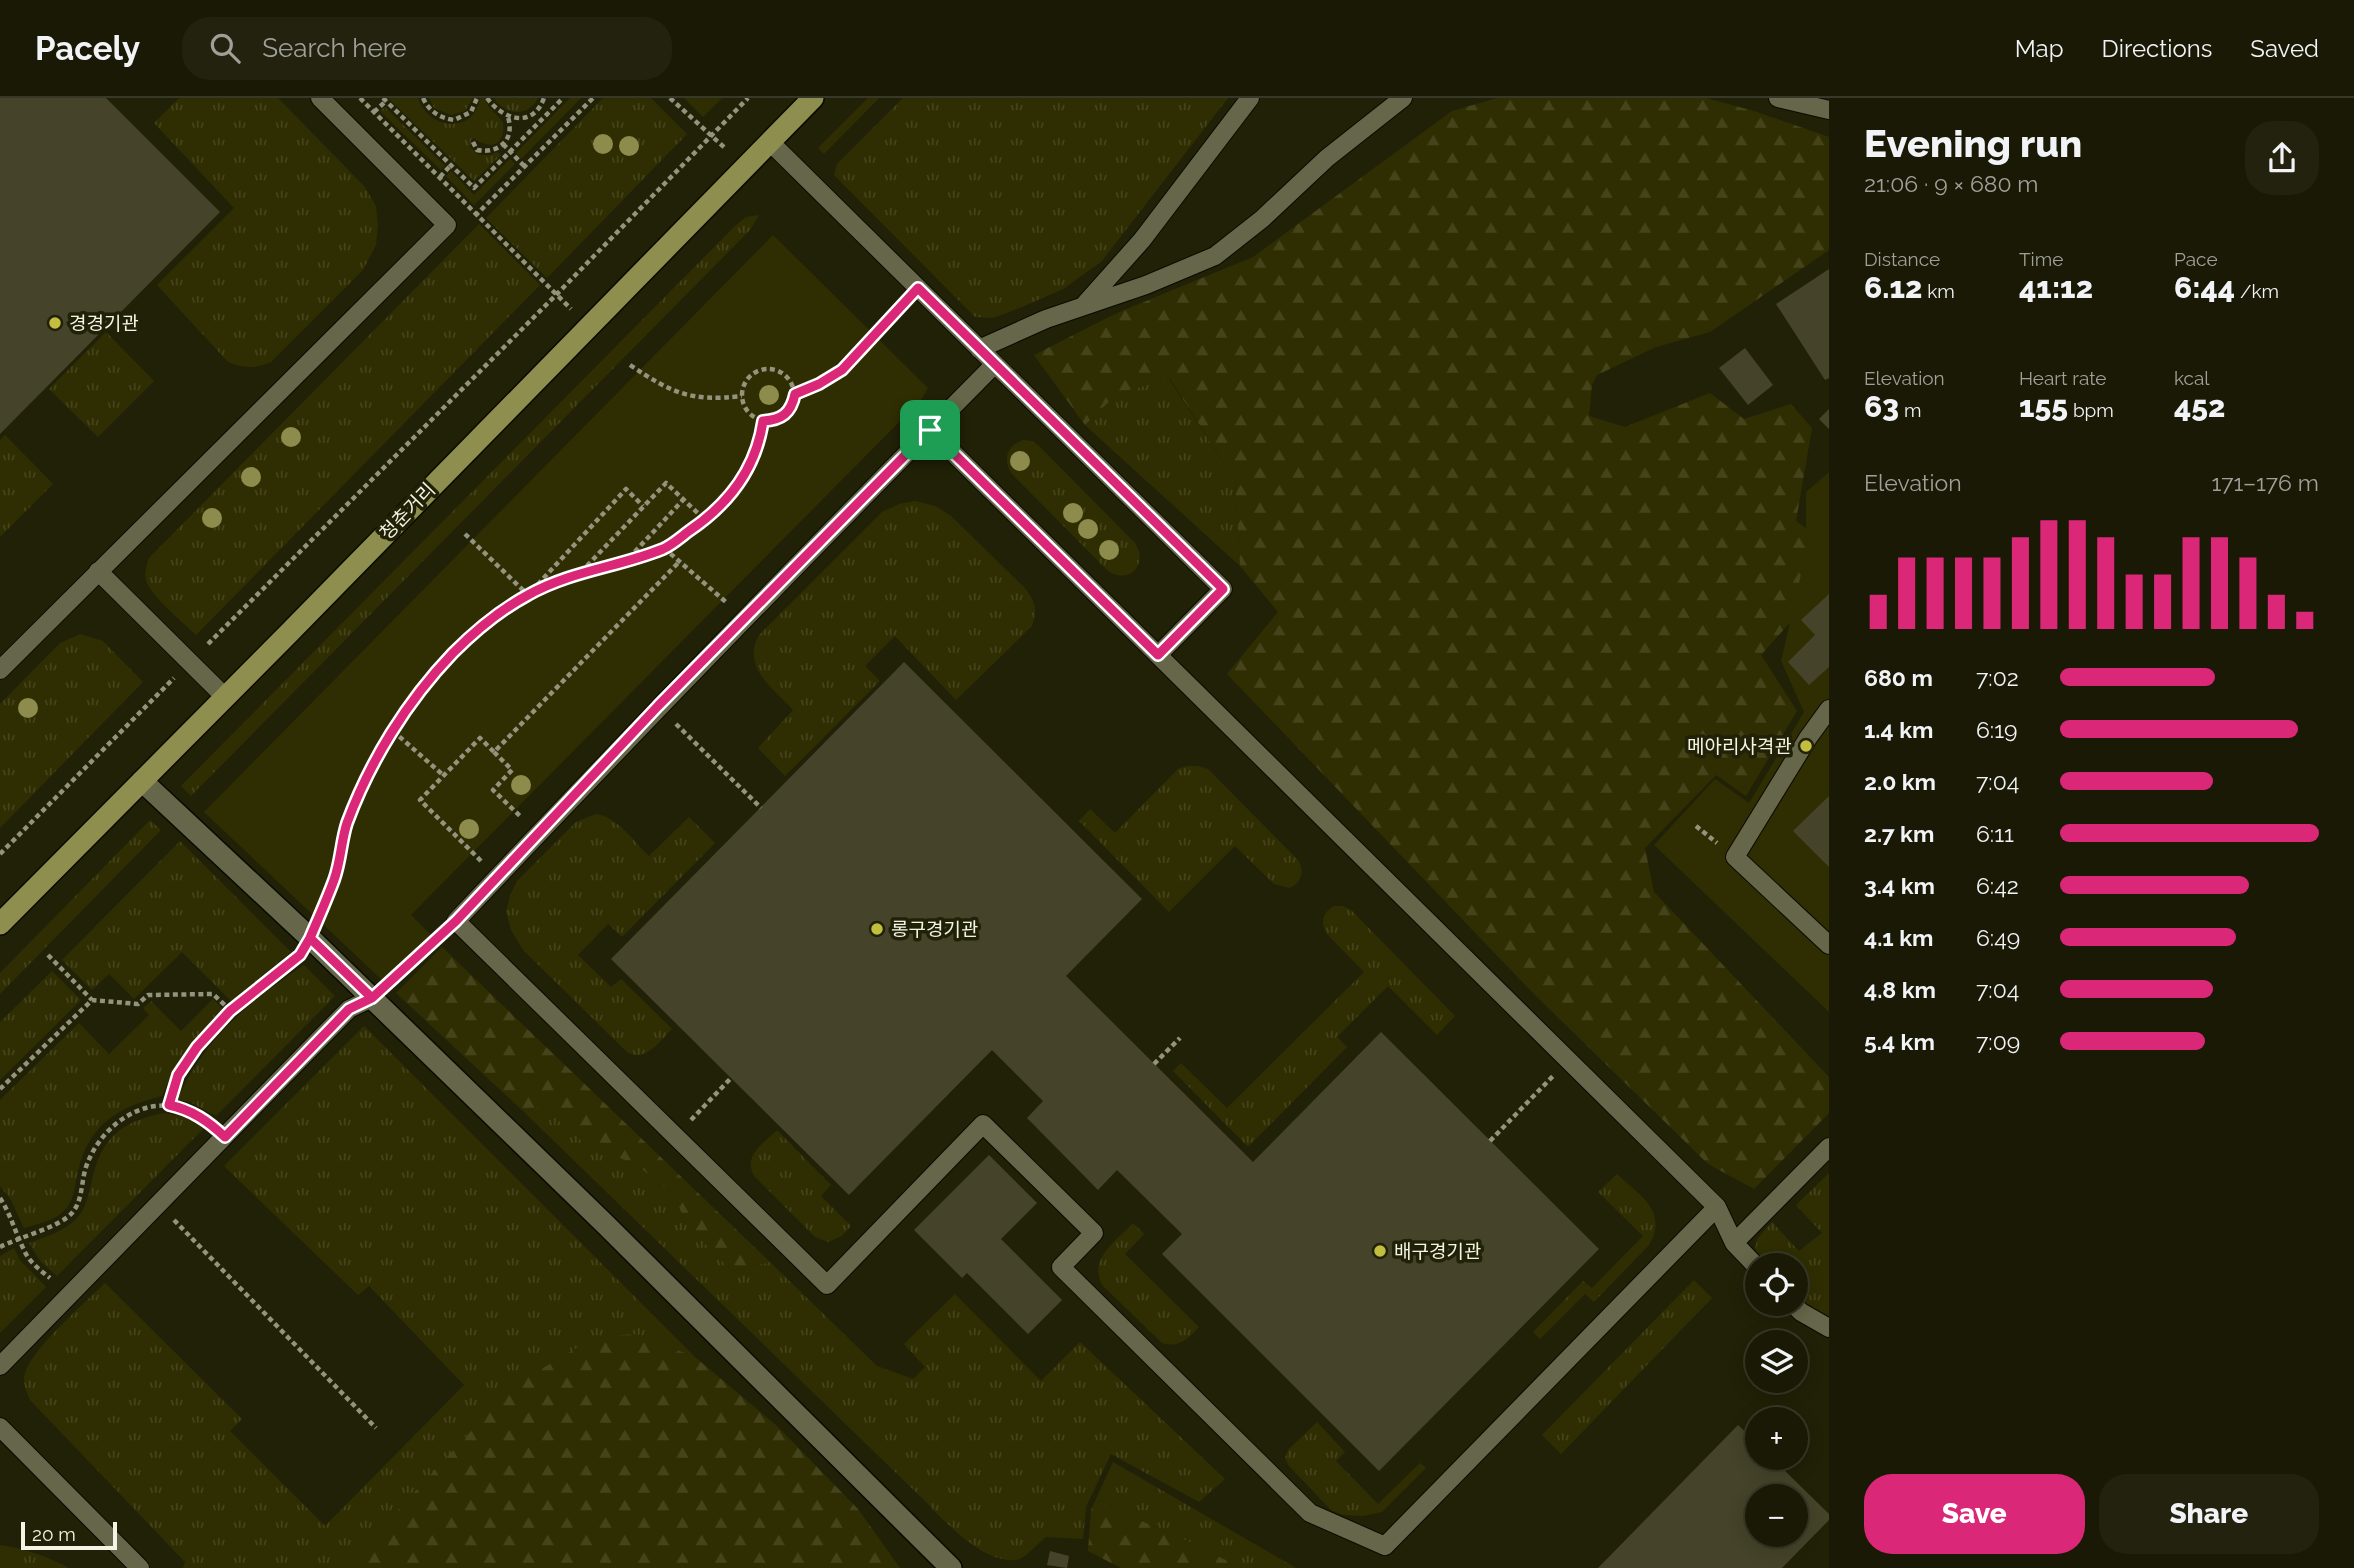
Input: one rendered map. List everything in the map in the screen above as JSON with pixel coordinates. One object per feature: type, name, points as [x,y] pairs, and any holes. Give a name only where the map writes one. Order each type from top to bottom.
[{"type":"main road","name":"청춘거리","points":[[0,924],[813,98]]},
{"type":"street","points":[[142,781],[310,938],[605,1224],[951,1568]]},
{"type":"lane","points":[[0,670],[447,225],[320,98]]},
{"type":"lane","points":[[1083,307],[1142,240],[1250,98]]},
{"type":"lane","points":[[979,349],[1046,319],[1146,285],[1215,256],[1403,98]]},
{"type":"lane","points":[[1778,98],[1829,110]]},
{"type":"lane","points":[[770,142],[1223,589],[1158,655]]},
{"type":"lane","points":[[995,364],[658,706],[456,921],[827,1285],[983,1124],[1094,1233],[1061,1267],[1310,1513],[1385,1546],[1717,1207]]},
{"type":"lane","points":[[930,430],[1717,1207],[1734,1243],[1745,1254]]},
{"type":"lane","points":[[98,570],[225,697]]},
{"type":"lane","points":[[1829,709],[1808,738],[1735,858],[1829,945]]},
{"type":"lane","points":[[0,1366],[349,1009],[372,998]]},
{"type":"lane","points":[[1734,1243],[1829,1147]]},
{"type":"lane","points":[[1808,1316],[1829,1328]]},
{"type":"lane","points":[[0,1427],[140,1568]]},
{"type":"path","points":[[360,98],[589,326]]},
{"type":"path","points":[[422,98],[428,109],[435,114],[454,120],[471,112],[477,98]]},
{"type":"path","points":[[487,98],[508,117],[532,115],[540,108],[544,98]]},
{"type":"path","points":[[374,112],[384,99],[474,187],[563,98]]},
{"type":"path","points":[[477,215],[593,98]]},
{"type":"path","points":[[670,98],[710,136],[747,165]]},
{"type":"path","points":[[0,854],[748,98]]},
{"type":"path","points":[[540,108],[547,114]]},
{"type":"path","points":[[473,142],[477,150],[485,152],[499,149],[509,133],[508,117]]},
{"type":"path","points":[[503,144],[525,167]]},
{"type":"path","points":[[440,177],[451,165]]},
{"type":"path","points":[[795,394],[842,370],[918,288]]},
{"type":"path","points":[[629,365],[661,386],[687,396],[713,399],[742,396]]},
{"type":"path","points":[[761,369],[784,373],[792,382],[795,394],[793,405],[786,415],[775,421],[763,421],[752,416],[745,407],[742,396],[744,384],[751,374],[761,369]]},
{"type":"path","points":[[169,1105],[178,1075],[197,1047],[230,1011],[300,955],[335,878],[347,825],[372,767],[393,731],[451,656],[479,628],[528,594],[581,572],[664,548],[705,520],[737,488],[750,467],[761,439],[763,421]]},
{"type":"path","points":[[581,572],[666,483],[705,520]]},
{"type":"path","points":[[528,594],[626,489],[643,506]]},
{"type":"path","points":[[627,560],[683,500]]},
{"type":"path","points":[[465,534],[528,594]]},
{"type":"path","points":[[664,548],[745,618]]},
{"type":"path","points":[[494,752],[679,562]]},
{"type":"path","points":[[658,706],[761,808]]},
{"type":"path","points":[[393,731],[443,775]]},
{"type":"path","points":[[497,877],[420,800],[480,737],[513,770],[493,790],[538,834]]},
{"type":"path","points":[[1696,826],[1717,843]]},
{"type":"path","points":[[372,998],[456,921]]},
{"type":"path","points":[[48,955],[92,1000],[138,1004],[148,995],[213,995],[230,1011]]},
{"type":"path","points":[[0,1089],[92,1000]]},
{"type":"path","points":[[1154,1064],[1180,1038]]},
{"type":"path","points":[[1490,1141],[1569,1061]]},
{"type":"path","points":[[676,1136],[731,1078]]},
{"type":"path","points":[[0,1247],[63,1222],[74,1212],[93,1147],[106,1131],[125,1116],[144,1109],[169,1105],[184,1108],[208,1121],[225,1137]]},
{"type":"path","points":[[0,1198],[33,1264],[70,1295]]},
{"type":"path","points":[[158,1204],[376,1428]]},
{"type":"green space","points":[[179,98],[278,98],[364,186],[376,206],[376,245],[363,270],[271,362],[259,366],[239,366],[228,362],[157,285],[234,208],[154,123]]},
{"type":"green space","points":[[388,98],[418,98],[431,117],[450,124],[469,118],[476,110],[480,98],[484,98],[503,122],[502,136],[500,141],[491,145],[474,138],[470,147],[479,155],[497,152],[501,155],[474,181]]},
{"type":"green space","points":[[429,98],[473,98],[465,111],[451,115],[434,108]]},
{"type":"green space","points":[[494,98],[538,98],[528,109],[516,112],[504,108]]},
{"type":"green space","points":[[570,98],[581,98],[521,159],[516,153]]},
{"type":"green space","points":[[603,98],[651,98],[687,134],[547,278],[486,218]]},
{"type":"green space","points":[[684,98],[722,98],[703,117]]},
{"type":"green space","points":[[868,98],[879,98],[824,154],[818,148]]},
{"type":"green space","points":[[903,98],[1228,98],[1101,262],[1063,289],[993,318],[975,317],[834,175],[837,164]]},
{"type":"green space","points":[[1497,98],[1706,98],[1754,111],[1829,137],[1829,250],[1710,332],[1656,347],[1597,375],[1592,385],[1589,416],[1625,427],[1710,393],[1744,419],[1791,404],[1812,428],[1796,521],[1829,545],[1829,579],[1761,655],[1797,711],[1746,796],[1716,775],[1645,848],[1654,892],[1829,1077],[1829,1113],[1754,1189],[1708,1164],[1534,994],[1227,674],[1278,612],[1240,566],[1235,480],[1170,379],[1118,393],[1085,425],[1034,355],[1117,313],[1253,257],[1452,111]]},
{"type":"green space","points":[[385,107],[445,166],[441,170],[380,111]]},
{"type":"green space","points":[[510,159],[515,164],[474,205],[446,176],[451,171],[474,195]]},
{"type":"green space","points":[[759,215],[750,230],[191,796],[181,786],[735,226],[746,217]]},
{"type":"green space","points":[[479,224],[540,285],[196,635],[149,587],[145,574],[149,558]]},
{"type":"green space","points":[[773,235],[928,388],[921,400],[411,915],[431,935],[383,981],[204,812]]},
{"type":"green space","points":[[106,332],[154,381],[98,437],[49,389]]},
{"type":"green space","points":[[1169,379],[1235,480],[1240,566],[1085,425],[1118,393]]},
{"type":"green space","points":[[5,435],[53,484],[0,537],[0,440]]},
{"type":"green space","points":[[1023,440],[1032,441],[1039,446],[1135,543],[1140,558],[1135,570],[1123,575],[1108,571],[1011,473],[1007,462],[1008,453]]},
{"type":"green space","name":"메아리사격관","points":[[1829,472],[1829,1012],[1654,845],[1715,779],[1749,803],[1804,712],[1781,661],[1806,553],[1806,492]]},
{"type":"green space","points":[[915,501],[935,506],[951,516],[1024,587],[1034,605],[1032,626],[956,700],[895,636],[865,666],[880,681],[785,776],[758,748],[793,710],[769,685],[757,667],[754,647],[759,635],[882,512],[899,504]]},
{"type":"green space","points":[[80,634],[103,641],[143,682],[0,828],[0,704],[60,643]]},
{"type":"green space","points":[[1187,766],[1208,769],[1298,860],[1302,872],[1297,882],[1290,888],[1274,884],[1235,846],[1169,912],[1079,821],[1090,809],[1115,833],[1178,769]]},
{"type":"green space","points":[[596,814],[618,825],[649,856],[689,817],[715,843],[622,937],[608,924],[578,955],[611,987],[621,979],[672,1029],[652,1049],[641,1054],[628,1053],[523,950],[511,930],[506,912],[517,881],[576,822]]},
{"type":"green space","points":[[150,820],[161,830],[0,994],[0,973]]},
{"type":"green space","points":[[180,841],[291,952],[231,1001],[182,952],[134,999],[109,974],[92,990],[62,960]]},
{"type":"green space","points":[[1334,906],[1351,910],[1455,1016],[1437,1035],[1388,986],[1337,1037],[1347,1047],[1248,1147],[1173,1071],[1181,1063],[1227,1108],[1364,972],[1325,930],[1325,915]]},
{"type":"green space","points":[[442,947],[770,1262],[732,1271],[688,1226],[672,1193],[634,1163],[590,1148],[542,1106],[523,1111],[396,993]]},
{"type":"green space","points":[[304,965],[335,996],[216,1116],[190,1102],[177,1100],[201,1058],[230,1023]]},
{"type":"green space","points":[[52,971],[81,1000],[0,1080],[0,1022]]},
{"type":"green space","points":[[213,999],[222,1009],[188,1050],[162,1096],[132,1106],[108,1120],[90,1141],[83,1155],[67,1207],[53,1218],[24,1228],[11,1200],[0,1186],[0,1100],[79,1023],[109,1054],[149,1015],[143,1008],[151,1001],[181,1031]]},
{"type":"green space","points":[[364,1026],[695,1357],[636,1334],[356,1555],[350,1568],[183,1568],[185,1562],[30,1400],[24,1383],[25,1373],[48,1339],[105,1283],[242,1419],[230,1431],[325,1526],[464,1385],[369,1286],[358,1295],[224,1166]]},
{"type":"green space","points":[[542,1105],[590,1148],[634,1163],[672,1193],[688,1226],[732,1271],[770,1262],[877,1366],[913,1379],[925,1367],[904,1344],[955,1294],[1041,1381],[1080,1342],[1225,1479],[1199,1502],[1111,1454],[1086,1507],[1083,1539],[1046,1537],[1020,1559],[995,1557],[981,1550],[945,1521],[523,1111]]},
{"type":"green space","points":[[163,1113],[187,1117],[205,1127],[57,1276],[41,1262],[29,1243],[64,1228],[81,1213],[88,1198],[98,1159],[118,1131],[138,1120]]},
{"type":"green space","points":[[777,1130],[831,1185],[821,1196],[851,1226],[842,1236],[828,1242],[815,1237],[754,1176],[751,1162],[756,1150]]},
{"type":"green space","points":[[1829,1173],[1829,1317],[1808,1307],[1808,1253],[1758,1253],[1755,1249],[1757,1239],[1772,1222],[1799,1251],[1822,1233],[1796,1205]]},
{"type":"green space","points":[[1617,1174],[1642,1197],[1653,1213],[1656,1223],[1649,1245],[1594,1302],[1585,1294],[1540,1339],[1533,1332],[1583,1281],[1592,1288],[1643,1236],[1598,1192]]},
{"type":"green space","points":[[1133,1223],[1144,1234],[1125,1254],[1199,1327],[1187,1339],[1178,1343],[1162,1343],[1103,1286],[1099,1277],[1101,1259]]},
{"type":"green space","points":[[14,1248],[20,1260],[46,1287],[0,1333],[0,1256]]},
{"type":"green space","points":[[1694,1280],[1712,1298],[1561,1454],[1542,1435]]},
{"type":"green space","points":[[636,1334],[695,1357],[777,1426],[858,1509],[900,1568],[350,1568],[356,1555],[513,1386],[595,1337]]},
{"type":"green space","points":[[1317,1422],[1345,1452],[1336,1461],[1378,1504],[1420,1463],[1426,1468],[1382,1512],[1363,1516],[1343,1515],[1331,1510],[1289,1466],[1285,1458],[1288,1450]]},
{"type":"green space","points":[[1113,1462],[1296,1568],[1242,1568],[1095,1501]]},
{"type":"green space","points":[[1095,1501],[1242,1568],[1121,1568],[1088,1551],[1091,1510]]},
{"type":"green space","points":[[0,1545],[36,1554],[69,1568],[0,1568]]},
{"type":"building","name":"경경기관","points":[[0,98],[106,98],[220,212],[0,434]]},
{"type":"building","points":[[1829,269],[1829,378],[1825,380],[1776,304]]},
{"type":"building","points":[[1745,348],[1773,385],[1748,405],[1719,368]]},
{"type":"building","points":[[1829,409],[1829,429],[1819,419]]},
{"type":"building","points":[[1829,594],[1829,667],[1809,685],[1788,662],[1815,635],[1801,620]]},
{"type":"building","points":[[904,662],[1142,899],[1066,976],[1253,1162],[1381,1032],[1599,1249],[1379,1471],[1162,1254],[1182,1234],[1117,1170],[1098,1190],[1027,1118],[1043,1101],[992,1050],[849,1195],[611,959]]},
{"type":"building","points":[[1829,796],[1829,867],[1793,831]]},
{"type":"building","points":[[989,1155],[1037,1203],[1001,1239],[1062,1300],[1028,1334],[967,1273],[962,1278],[914,1230]]},
{"type":"building","points":[[1738,1425],[1745,1432],[1745,1470],[1784,1470],[1798,1484],[1745,1484],[1745,1547],[1803,1547],[1782,1568],[1598,1568]]},
{"type":"building","points":[[1808,1493],[1829,1514],[1829,1520],[1808,1541]]},
{"type":"building","points":[[1050,1551],[1069,1556],[1067,1568],[1047,1565]]},
{"type":"place","name":"경경기관","points":[[55,323]]},
{"type":"place","name":"메아리사격관","points":[[1806,746]]},
{"type":"place","name":"롱구경기관","points":[[877,929]]},
{"type":"place","name":"배구경기관","points":[[1380,1251]]},
{"type":"route","points":[[930,430],[658,706],[456,921],[389,984],[372,998],[310,938],[300,955],[230,1011],[197,1047],[178,1075],[169,1105],[184,1108],[208,1121],[225,1137],[349,1009],[372,998],[310,938],[335,878],[347,825],[372,767],[393,731],[451,656],[479,628],[528,594],[581,572],[664,548],[705,520],[737,488],[750,467],[761,439],[763,421],[775,421],[786,415],[793,405],[795,394],[842,370],[859,355],[918,288],[1223,589],[1158,655],[930,430]]}]
